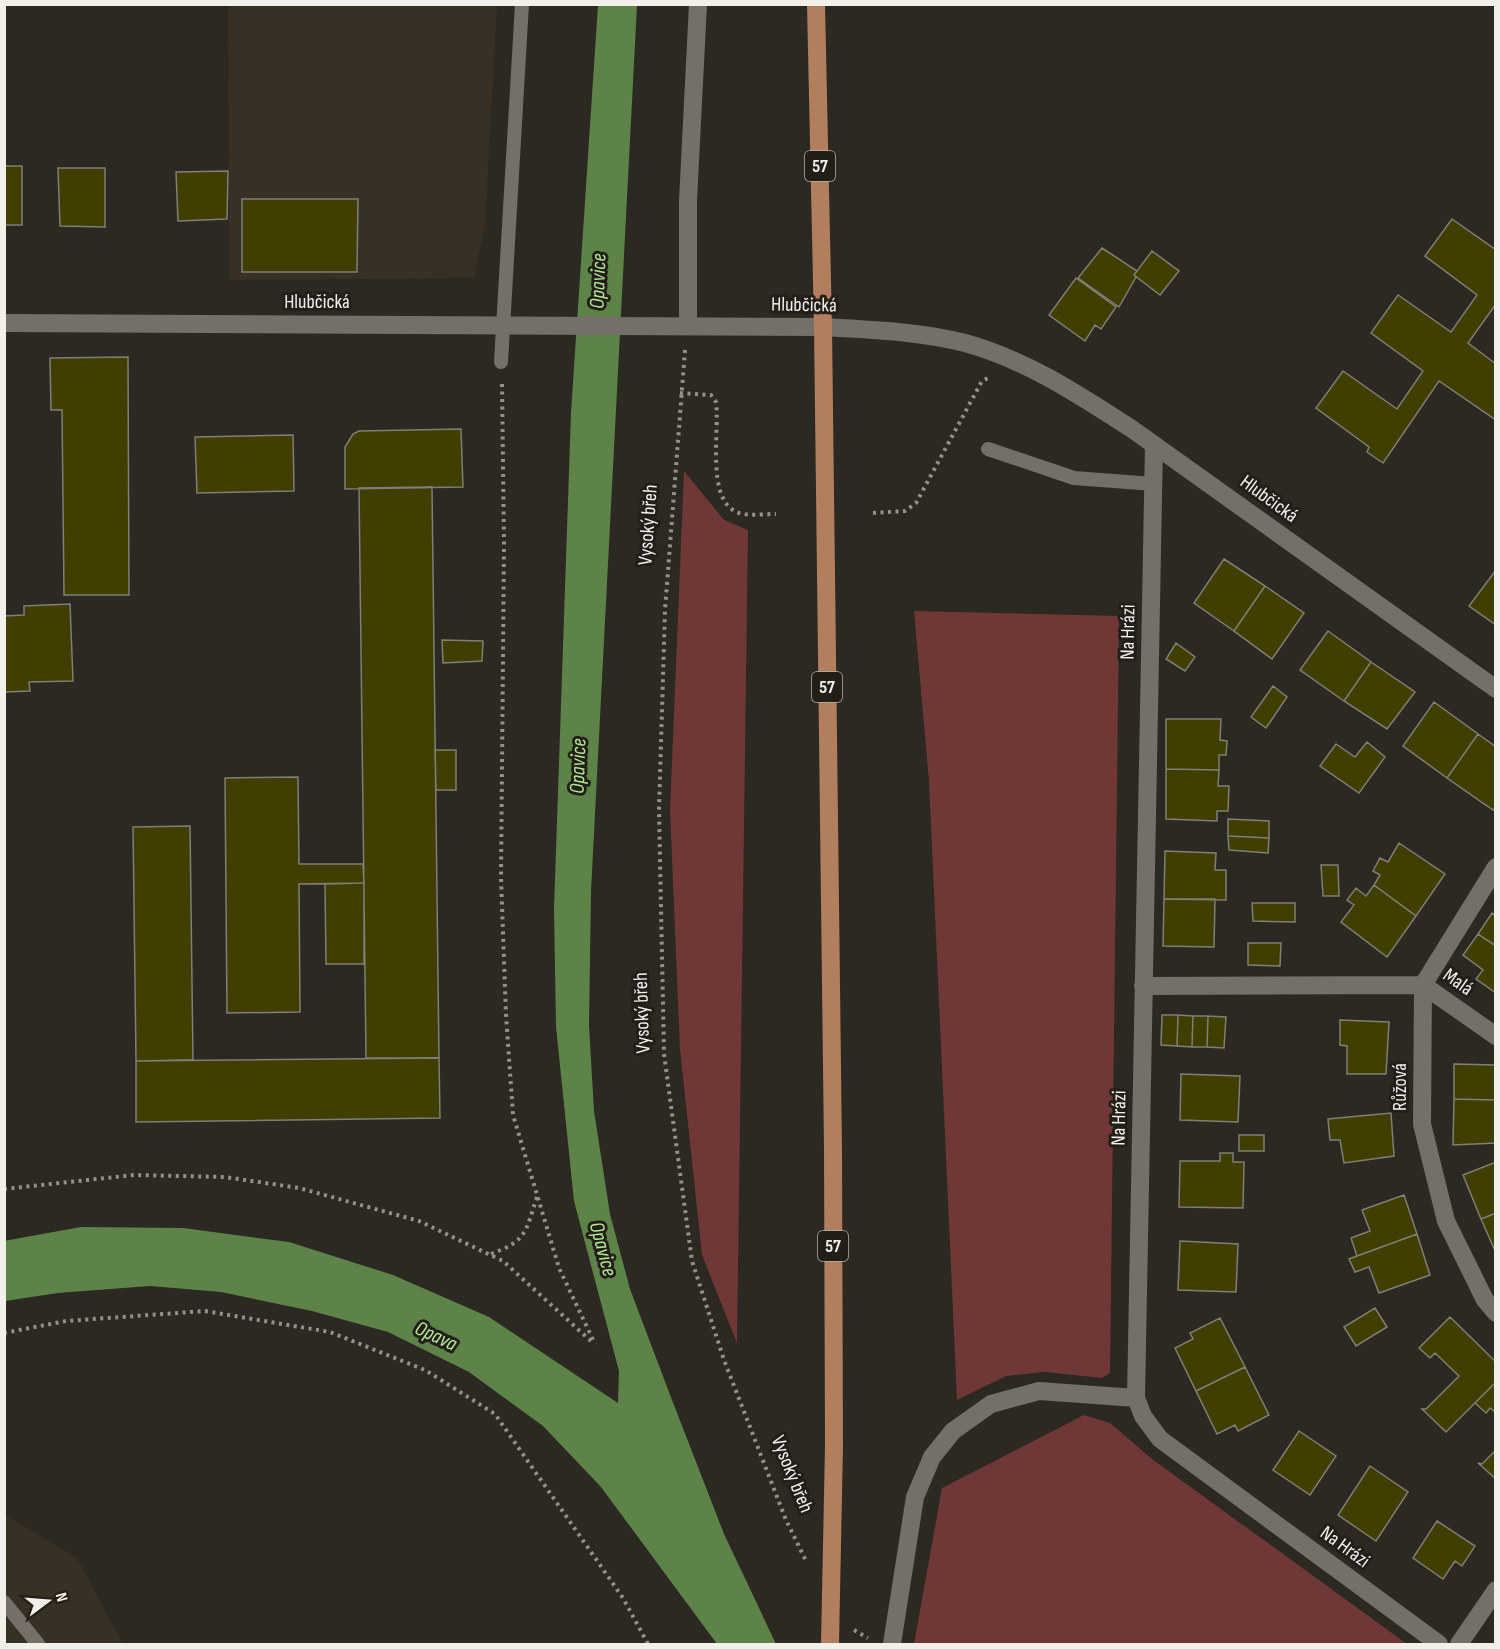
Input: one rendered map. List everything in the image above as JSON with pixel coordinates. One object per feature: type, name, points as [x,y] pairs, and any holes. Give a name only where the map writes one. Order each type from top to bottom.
[{"type":"main road","name":"57","points":[[816,4],[823,327],[834,1445],[831,1644]]},
{"type":"street","points":[[688,326],[688,201],[698,4]]},
{"type":"street","name":"Hlubčická","points":[[4,323],[823,327],[926,335],[987,350],[1018,362],[1070,389],[1154,445],[1496,689]]},
{"type":"street","name":"Na Hrázi","points":[[1154,445],[1136,1398],[1143,1416],[1160,1439],[1439,1644]]},
{"type":"street","points":[[1143,986],[1423,985],[1496,867]]},
{"type":"street","name":"Malá","points":[[1423,985],[1496,1036]]},
{"type":"street","name":"Růžová","points":[[1423,985],[1422,1124],[1446,1221],[1485,1300],[1496,1312]]},
{"type":"street","points":[[892,1644],[915,1497],[932,1457],[953,1431],[991,1404],[1039,1391],[1136,1398]]},
{"type":"street","points":[[1459,1644],[1496,1590]]},
{"type":"lane","points":[[501,362],[522,4]]},
{"type":"lane","points":[[988,449],[1074,478],[1154,484]]},
{"type":"lane","points":[[4,1602],[38,1644]]},
{"type":"path","name":"Vysoký břeh","points":[[688,326],[680,393],[665,610],[659,810],[664,1054],[692,1262],[739,1401],[786,1520],[810,1569]]},
{"type":"path","points":[[4,1189],[134,1175],[225,1177],[299,1188],[419,1221],[503,1261],[595,1344],[559,1268],[513,1115],[506,1015],[501,878],[504,545],[501,362]]},
{"type":"path","points":[[680,393],[711,395],[716,402],[718,490],[725,504],[745,514],[776,514]]},
{"type":"path","points":[[490,1255],[509,1247],[524,1237],[537,1196]]},
{"type":"path","points":[[4,1333],[66,1321],[205,1311],[330,1332],[425,1370],[495,1414],[623,1598],[648,1644]]},
{"type":"path","points":[[847,1624],[873,1641]]},
{"type":"shaded area","points":[[228,5],[497,5],[485,226],[474,278],[229,280]]},
{"type":"shaded area","points":[[684,471],[724,520],[748,530],[737,1343],[702,1255],[680,1049],[670,810]]},
{"type":"shaded area","points":[[914,611],[1119,616],[1110,1373],[1102,1378],[1044,1372],[1006,1376],[957,1400],[929,781]]},
{"type":"shaded area","points":[[1084,1415],[1110,1423],[1152,1459],[1407,1644],[914,1644],[942,1488]]},
{"type":"shaded area","points":[[4,1514],[77,1558],[123,1644],[5,1644]]},
{"type":"water","points":[[598,5],[637,5],[591,891],[589,1026],[594,1111],[610,1214],[630,1289],[724,1534],[776,1644],[717,1644],[601,1487],[543,1426],[469,1372],[388,1332],[312,1311],[221,1292],[150,1286],[58,1293],[5,1301],[4,1241],[81,1227],[183,1228],[289,1242],[393,1275],[489,1317],[618,1403],[619,1371],[574,1201],[556,1027],[554,909],[571,413]]},
{"type":"building","points":[[4,166],[22,166],[22,225],[4,225]]},
{"type":"building","points":[[58,168],[105,168],[105,227],[60,226]]},
{"type":"building","points":[[228,171],[227,219],[178,221],[176,172]]},
{"type":"building","points":[[242,199],[358,199],[357,272],[242,272]]},
{"type":"building","points":[[1452,219],[1496,250],[1496,304],[1468,343],[1496,364],[1496,420],[1439,381],[1383,463],[1367,452],[1369,447],[1316,408],[1343,371],[1397,409],[1423,371],[1371,333],[1398,295],[1451,332],[1477,295],[1425,256]]},
{"type":"building","points":[[1102,248],[1137,271],[1119,307],[1078,278]]},
{"type":"building","points":[[1152,251],[1179,271],[1160,295],[1134,275]]},
{"type":"building","points":[[1076,278],[1116,307],[1101,329],[1095,325],[1085,341],[1049,315]]},
{"type":"building","points":[[128,357],[129,595],[64,595],[62,410],[51,410],[50,358]]},
{"type":"building","points":[[461,429],[463,487],[345,489],[345,447],[353,434],[359,431]]},
{"type":"building","points":[[293,435],[294,491],[197,493],[195,437]]},
{"type":"building","points":[[432,487],[439,1058],[366,1058],[359,488]]},
{"type":"building","points":[[1224,559],[1265,586],[1234,631],[1194,603]]},
{"type":"building","points":[[1496,570],[1496,625],[1469,606]]},
{"type":"building","points":[[1265,586],[1304,613],[1272,659],[1234,631]]},
{"type":"building","points":[[70,604],[73,681],[29,682],[30,691],[4,692],[4,616],[24,615],[24,606]]},
{"type":"building","points":[[1328,631],[1371,662],[1344,701],[1300,670]]},
{"type":"building","points":[[442,640],[483,641],[482,661],[443,663]]},
{"type":"building","points":[[1176,643],[1195,657],[1185,671],[1166,659]]},
{"type":"building","points":[[1371,662],[1415,692],[1387,729],[1344,701]]},
{"type":"building","points":[[1273,686],[1287,697],[1266,728],[1251,717]]},
{"type":"building","points":[[1434,702],[1478,734],[1447,778],[1403,746]]},
{"type":"building","points":[[1166,719],[1221,719],[1220,740],[1227,741],[1226,755],[1219,755],[1219,770],[1166,769]]},
{"type":"building","points":[[1478,734],[1496,747],[1496,807],[1493,810],[1447,778]]},
{"type":"building","points":[[1367,742],[1385,757],[1359,793],[1320,766],[1336,744],[1355,757]]},
{"type":"building","points":[[435,750],[456,750],[456,790],[436,790]]},
{"type":"building","points":[[1166,769],[1219,770],[1218,786],[1229,786],[1228,811],[1217,811],[1217,821],[1166,819]]},
{"type":"building","points":[[298,777],[299,864],[363,864],[364,883],[299,884],[300,1012],[227,1013],[225,778]]},
{"type":"building","points":[[1228,819],[1269,821],[1269,838],[1228,836]]},
{"type":"building","points":[[190,826],[193,1060],[136,1061],[133,827]]},
{"type":"building","points":[[1228,836],[1269,838],[1268,853],[1229,850]]},
{"type":"building","points":[[1399,843],[1445,874],[1416,916],[1374,885],[1380,875],[1373,871],[1380,858],[1388,862]]},
{"type":"building","points":[[1165,851],[1216,853],[1215,870],[1226,870],[1226,900],[1164,899]]},
{"type":"building","points":[[1321,865],[1338,865],[1339,896],[1323,896]]},
{"type":"building","points":[[364,883],[364,964],[326,964],[325,884]]},
{"type":"building","points":[[1374,885],[1416,916],[1387,957],[1341,922],[1354,905],[1347,900],[1356,888],[1366,896]]},
{"type":"building","points":[[1164,899],[1215,899],[1214,947],[1163,946]]},
{"type":"building","points":[[1252,903],[1295,903],[1295,922],[1253,921]]},
{"type":"building","points":[[1492,913],[1496,916],[1496,946],[1478,934]]},
{"type":"building","points":[[1478,934],[1496,946],[1496,993],[1476,979],[1483,970],[1463,955]]},
{"type":"building","points":[[1248,943],[1281,943],[1280,966],[1248,965]]},
{"type":"building","points":[[1162,1015],[1178,1015],[1177,1046],[1161,1045]]},
{"type":"building","points":[[1178,1015],[1193,1016],[1192,1047],[1177,1046]]},
{"type":"building","points":[[1193,1016],[1208,1016],[1207,1047],[1192,1047]]},
{"type":"building","points":[[1208,1016],[1226,1017],[1224,1048],[1207,1047]]},
{"type":"building","points":[[1340,1020],[1389,1022],[1386,1074],[1347,1074],[1347,1046],[1340,1045]]},
{"type":"building","points":[[439,1058],[440,1118],[136,1122],[136,1061]]},
{"type":"building","points":[[1454,1064],[1496,1065],[1496,1100],[1454,1099]]},
{"type":"building","points":[[1181,1074],[1240,1076],[1238,1122],[1180,1120]]},
{"type":"building","points":[[1454,1099],[1496,1100],[1496,1143],[1453,1145]]},
{"type":"building","points":[[1391,1113],[1394,1156],[1344,1163],[1340,1140],[1330,1140],[1328,1119]]},
{"type":"building","points":[[1239,1135],[1264,1135],[1264,1151],[1239,1151]]},
{"type":"building","points":[[1220,1153],[1233,1153],[1233,1162],[1244,1162],[1243,1208],[1179,1207],[1180,1161],[1220,1161]]},
{"type":"building","points":[[1496,1162],[1496,1213],[1481,1219],[1463,1175]]},
{"type":"building","points":[[1404,1195],[1417,1234],[1357,1256],[1351,1238],[1370,1231],[1362,1210]]},
{"type":"building","points":[[1496,1213],[1496,1253],[1481,1219]]},
{"type":"building","points":[[1417,1234],[1430,1275],[1379,1293],[1369,1267],[1355,1272],[1349,1259]]},
{"type":"building","points":[[1180,1241],[1238,1244],[1236,1292],[1178,1290]]},
{"type":"building","points":[[1375,1308],[1387,1327],[1356,1346],[1344,1327]]},
{"type":"building","points":[[1450,1317],[1496,1362],[1496,1382],[1446,1432],[1422,1409],[1426,1409],[1459,1376],[1435,1353],[1430,1358],[1419,1348]]},
{"type":"building","points":[[1220,1318],[1245,1367],[1196,1391],[1175,1348],[1193,1339],[1190,1333]]},
{"type":"building","points":[[1245,1367],[1269,1415],[1238,1431],[1235,1425],[1217,1434],[1196,1391]]},
{"type":"building","points":[[1496,1382],[1496,1413],[1490,1408],[1486,1413],[1475,1403]]},
{"type":"building","points":[[1299,1431],[1336,1456],[1310,1495],[1273,1470]]},
{"type":"building","points":[[1496,1450],[1496,1479],[1478,1463],[1482,1464]]},
{"type":"building","points":[[1370,1466],[1408,1492],[1376,1541],[1338,1515]]},
{"type":"building","points":[[1437,1521],[1475,1546],[1462,1566],[1455,1561],[1443,1579],[1413,1558]]},
{"type":"water label","name":"Opavice","points":[[598,281]]},
{"type":"water label","name":"Opavice","points":[[578,766]]},
{"type":"water label","name":"Opavice","points":[[603,1249]]},
{"type":"water label","name":"Opava","points":[[436,1336]]}]
